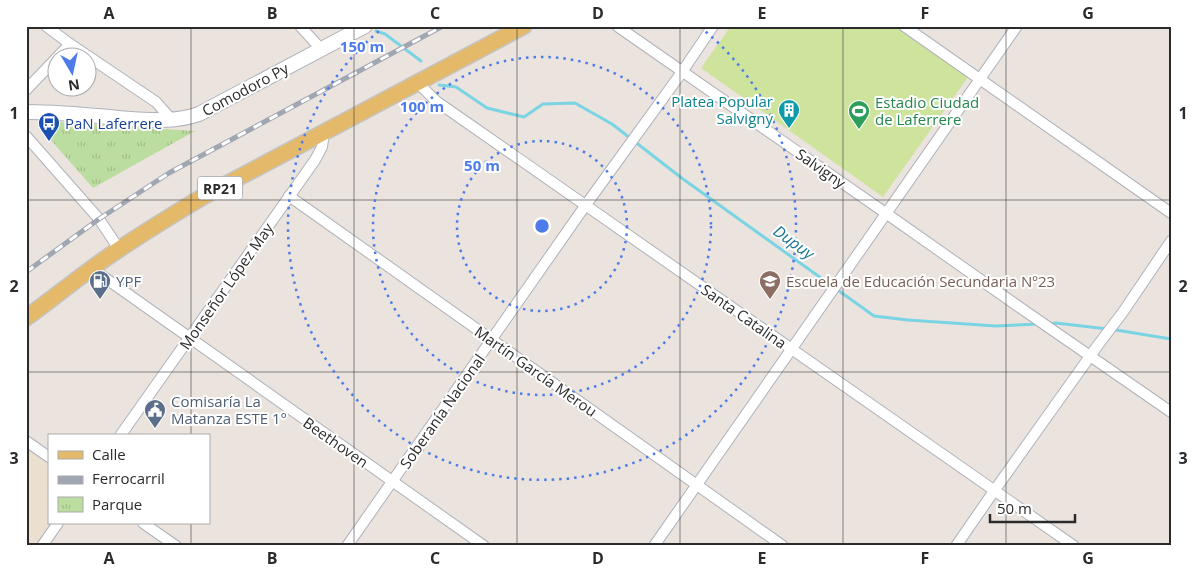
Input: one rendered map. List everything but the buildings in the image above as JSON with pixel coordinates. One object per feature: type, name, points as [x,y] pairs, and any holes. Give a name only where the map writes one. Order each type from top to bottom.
[{"type":"main road","name":"Comodoro Py","points":[[26,112],[145,120],[187,118],[199,114],[365,26]]},
{"type":"main road","name":"RP21","points":[[26,318],[91,268],[204,196],[524,26]]},
{"type":"street","points":[[46,26],[156,102],[172,119]]},
{"type":"street","points":[[300,26],[321,49]]},
{"type":"street","name":"Salvigny","points":[[616,26],[1091,356]]},
{"type":"street","points":[[682,72],[713,26]]},
{"type":"street","points":[[904,26],[1171,213]]},
{"type":"street","points":[[654,546],[1017,26]]},
{"type":"street","points":[[26,90],[70,44]]},
{"type":"street","name":"Soberanía Nacional","points":[[347,546],[682,72]]},
{"type":"street","name":"Santa Catalina","points":[[417,82],[436,101],[1074,546]]},
{"type":"street","name":"Monseñor López May","points":[[121,434],[315,160],[322,147],[324,132]]},
{"type":"street","points":[[26,136],[99,219],[119,249]]},
{"type":"street","name":"Martín García Merou","points":[[289,196],[783,546]]},
{"type":"street","points":[[956,546],[1098,344],[1123,312],[1171,241]]},
{"type":"street","name":"Beethoven","points":[[91,268],[484,546]]},
{"type":"street","points":[[1091,356],[1171,412]]},
{"type":"street","points":[[26,441],[48,456]]},
{"type":"street","points":[[42,546],[57,524]]},
{"type":"street","points":[[145,524],[176,546]]},
{"type":"shaded area","points":[[26,447],[48,461],[48,524],[53,524],[37,546],[26,546]]},
{"type":"green space","name":"Estadio Ciudad de Laferrere","points":[[731,26],[895,26],[968,77],[883,197],[701,68]]},
{"type":"green space","points":[[42,121],[195,131],[93,188],[41,129]]},
{"type":"waterway","points":[[376,31],[385,34],[421,61]]},
{"type":"waterway","name":"Dupuy","points":[[439,85],[456,87],[487,108],[524,117],[543,104],[575,103],[612,124],[683,179],[874,316],[996,326],[1039,324]]},
{"type":"waterway","name":"Dupuy","points":[[1048,324],[1056,323],[1116,330],[1171,339]]},
{"type":"railway","points":[[26,272],[99,219],[169,173],[443,26]]},
{"type":"place","name":"Platea Popular Salvigny","points":[[789,129]]},
{"type":"place","name":"Estadio Ciudad de Laferrere","points":[[859,130]]},
{"type":"place","name":"PaN Laferrere","points":[[49,142]]},
{"type":"place","name":"YPF","points":[[100,300]]},
{"type":"place","name":"Escuela de Educación Secundaria Nº23","points":[[770,300]]},
{"type":"place","name":"Comisaría La Matanza ESTE 1°","points":[[155,429]]}]
